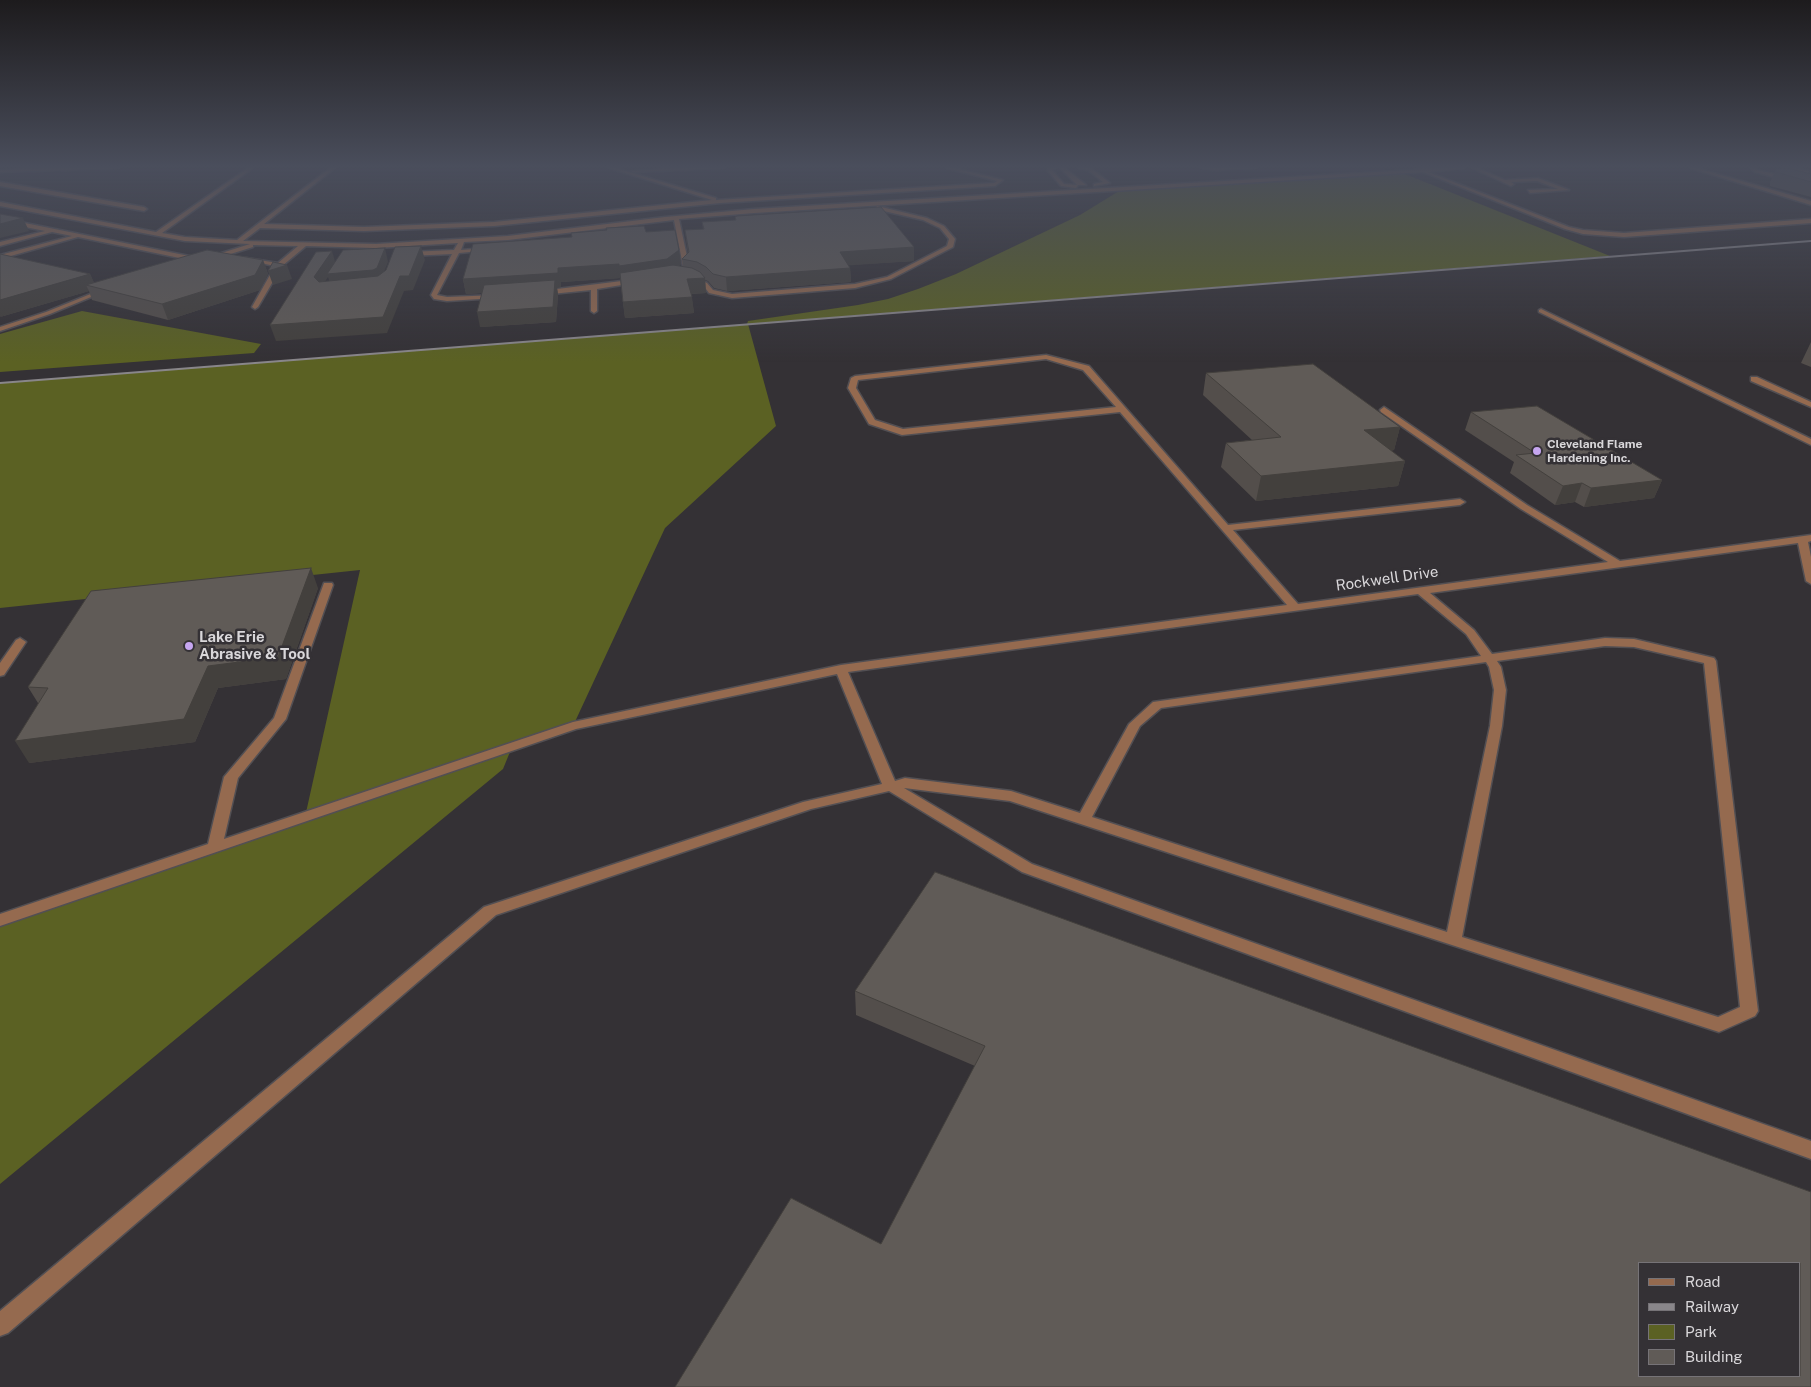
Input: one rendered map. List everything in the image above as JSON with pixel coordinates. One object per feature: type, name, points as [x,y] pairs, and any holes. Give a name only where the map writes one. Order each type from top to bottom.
[{"type":"street","points":[[0,244],[43,233]]},
{"type":"street","points":[[64,233],[203,260]]},
{"type":"street","points":[[158,233],[185,238],[238,242],[354,245],[462,241],[555,233]]},
{"type":"street","points":[[238,242],[250,233]]},
{"type":"street","points":[[679,233],[686,266],[676,275],[696,279],[705,284],[711,292],[732,296],[855,286],[889,278],[950,247],[952,239],[947,233]]},
{"type":"street","points":[[1595,233],[1624,235],[1654,233]]},
{"type":"street","points":[[0,257],[77,236]]},
{"type":"street","points":[[462,241],[434,295],[436,298],[503,295]]},
{"type":"street","points":[[184,266],[261,243]]},
{"type":"street","points":[[255,307],[278,264],[306,244]]},
{"type":"street","points":[[400,244],[396,255],[494,250]]},
{"type":"street","points":[[349,253],[354,245]]},
{"type":"street","points":[[224,254],[278,264]]},
{"type":"street","points":[[531,294],[594,288],[644,280]]},
{"type":"street","points":[[0,329],[48,313],[110,288]]},
{"type":"street","points":[[594,288],[594,311]]},
{"type":"street","points":[[1541,311],[1811,442]]},
{"type":"street","points":[[1122,409],[902,432],[872,422],[852,388],[855,378],[1046,356],[1086,368],[1122,409],[1295,607]]},
{"type":"street","points":[[1754,379],[1811,405]]},
{"type":"street","points":[[1384,410],[1524,507],[1618,564]]},
{"type":"street","points":[[1226,528],[1460,502]]},
{"type":"street","points":[[1806,539],[1811,580]]},
{"type":"street","name":"Rockwell Drive","points":[[0,920],[573,726],[841,669],[1806,539]]},
{"type":"street","points":[[215,847],[231,777],[280,719],[328,585]]},
{"type":"street","points":[[1420,590],[1470,632],[1495,667],[1500,690],[1496,726],[1453,940]]},
{"type":"street","points":[[0,672],[20,642]]},
{"type":"street","points":[[0,1325],[490,912],[808,804],[905,783],[1011,796],[1084,820],[1453,940],[1719,1024],[1750,1012],[1710,661],[1634,644],[1605,642],[1157,705],[1135,724],[1084,820]]},
{"type":"street","points":[[841,669],[890,786],[1027,868],[1811,1150]]},
{"type":"green space","points":[[1043,233],[1552,233],[1610,256],[748,324],[776,426],[665,528],[573,726],[512,747],[503,769],[0,1184],[0,920],[305,817],[360,570],[0,608],[0,383],[747,324],[748,321],[888,299],[956,274]]},
{"type":"green space","points":[[82,311],[261,344],[254,353],[0,372],[0,334]]},
{"type":"building","points":[[571,233],[676,233],[679,250],[667,259],[619,266],[619,264],[558,268],[558,273],[463,279],[473,244],[572,237]]},
{"type":"building","points":[[685,233],[902,233],[914,247],[840,252],[850,268],[726,277],[713,274],[697,262],[682,259],[689,252]]},
{"type":"building","points":[[421,246],[409,276],[400,276],[383,317],[270,325],[316,252],[332,251],[314,277],[319,282],[378,276],[386,270],[395,247]]},
{"type":"building","points":[[385,248],[377,268],[373,270],[327,274],[343,250]]},
{"type":"building","points":[[207,250],[263,260],[255,275],[162,304],[86,285]]},
{"type":"building","points":[[0,254],[90,274],[0,300]]},
{"type":"building","points":[[273,262],[287,265],[268,271]]},
{"type":"building","points":[[673,265],[692,268],[700,272],[705,278],[687,279],[692,297],[623,302],[620,273]]},
{"type":"building","points":[[555,280],[553,307],[477,312],[484,285]]},
{"type":"building","points":[[1313,364],[1400,427],[1364,430],[1405,461],[1261,476],[1226,443],[1281,437],[1206,373]]},
{"type":"building","points":[[1537,406],[1662,480],[1591,488],[1582,483],[1563,486],[1516,455],[1535,453],[1471,412]]},
{"type":"building","name":"Lake Erie Abrasive & Tool","points":[[311,568],[278,657],[208,666],[184,719],[15,741],[48,688],[28,687],[91,591]]},
{"type":"building","points":[[935,872],[1811,1192],[1811,1387],[675,1387],[791,1198],[881,1244],[985,1046],[855,991]]},
{"type":"railway","points":[[0,383],[1811,241]]},
{"type":"place","name":"Cleveland Flame Hardening Inc.","points":[[1537,451]]},
{"type":"place","name":"Lake Erie Abrasive & Tool","points":[[189,646]]}]
